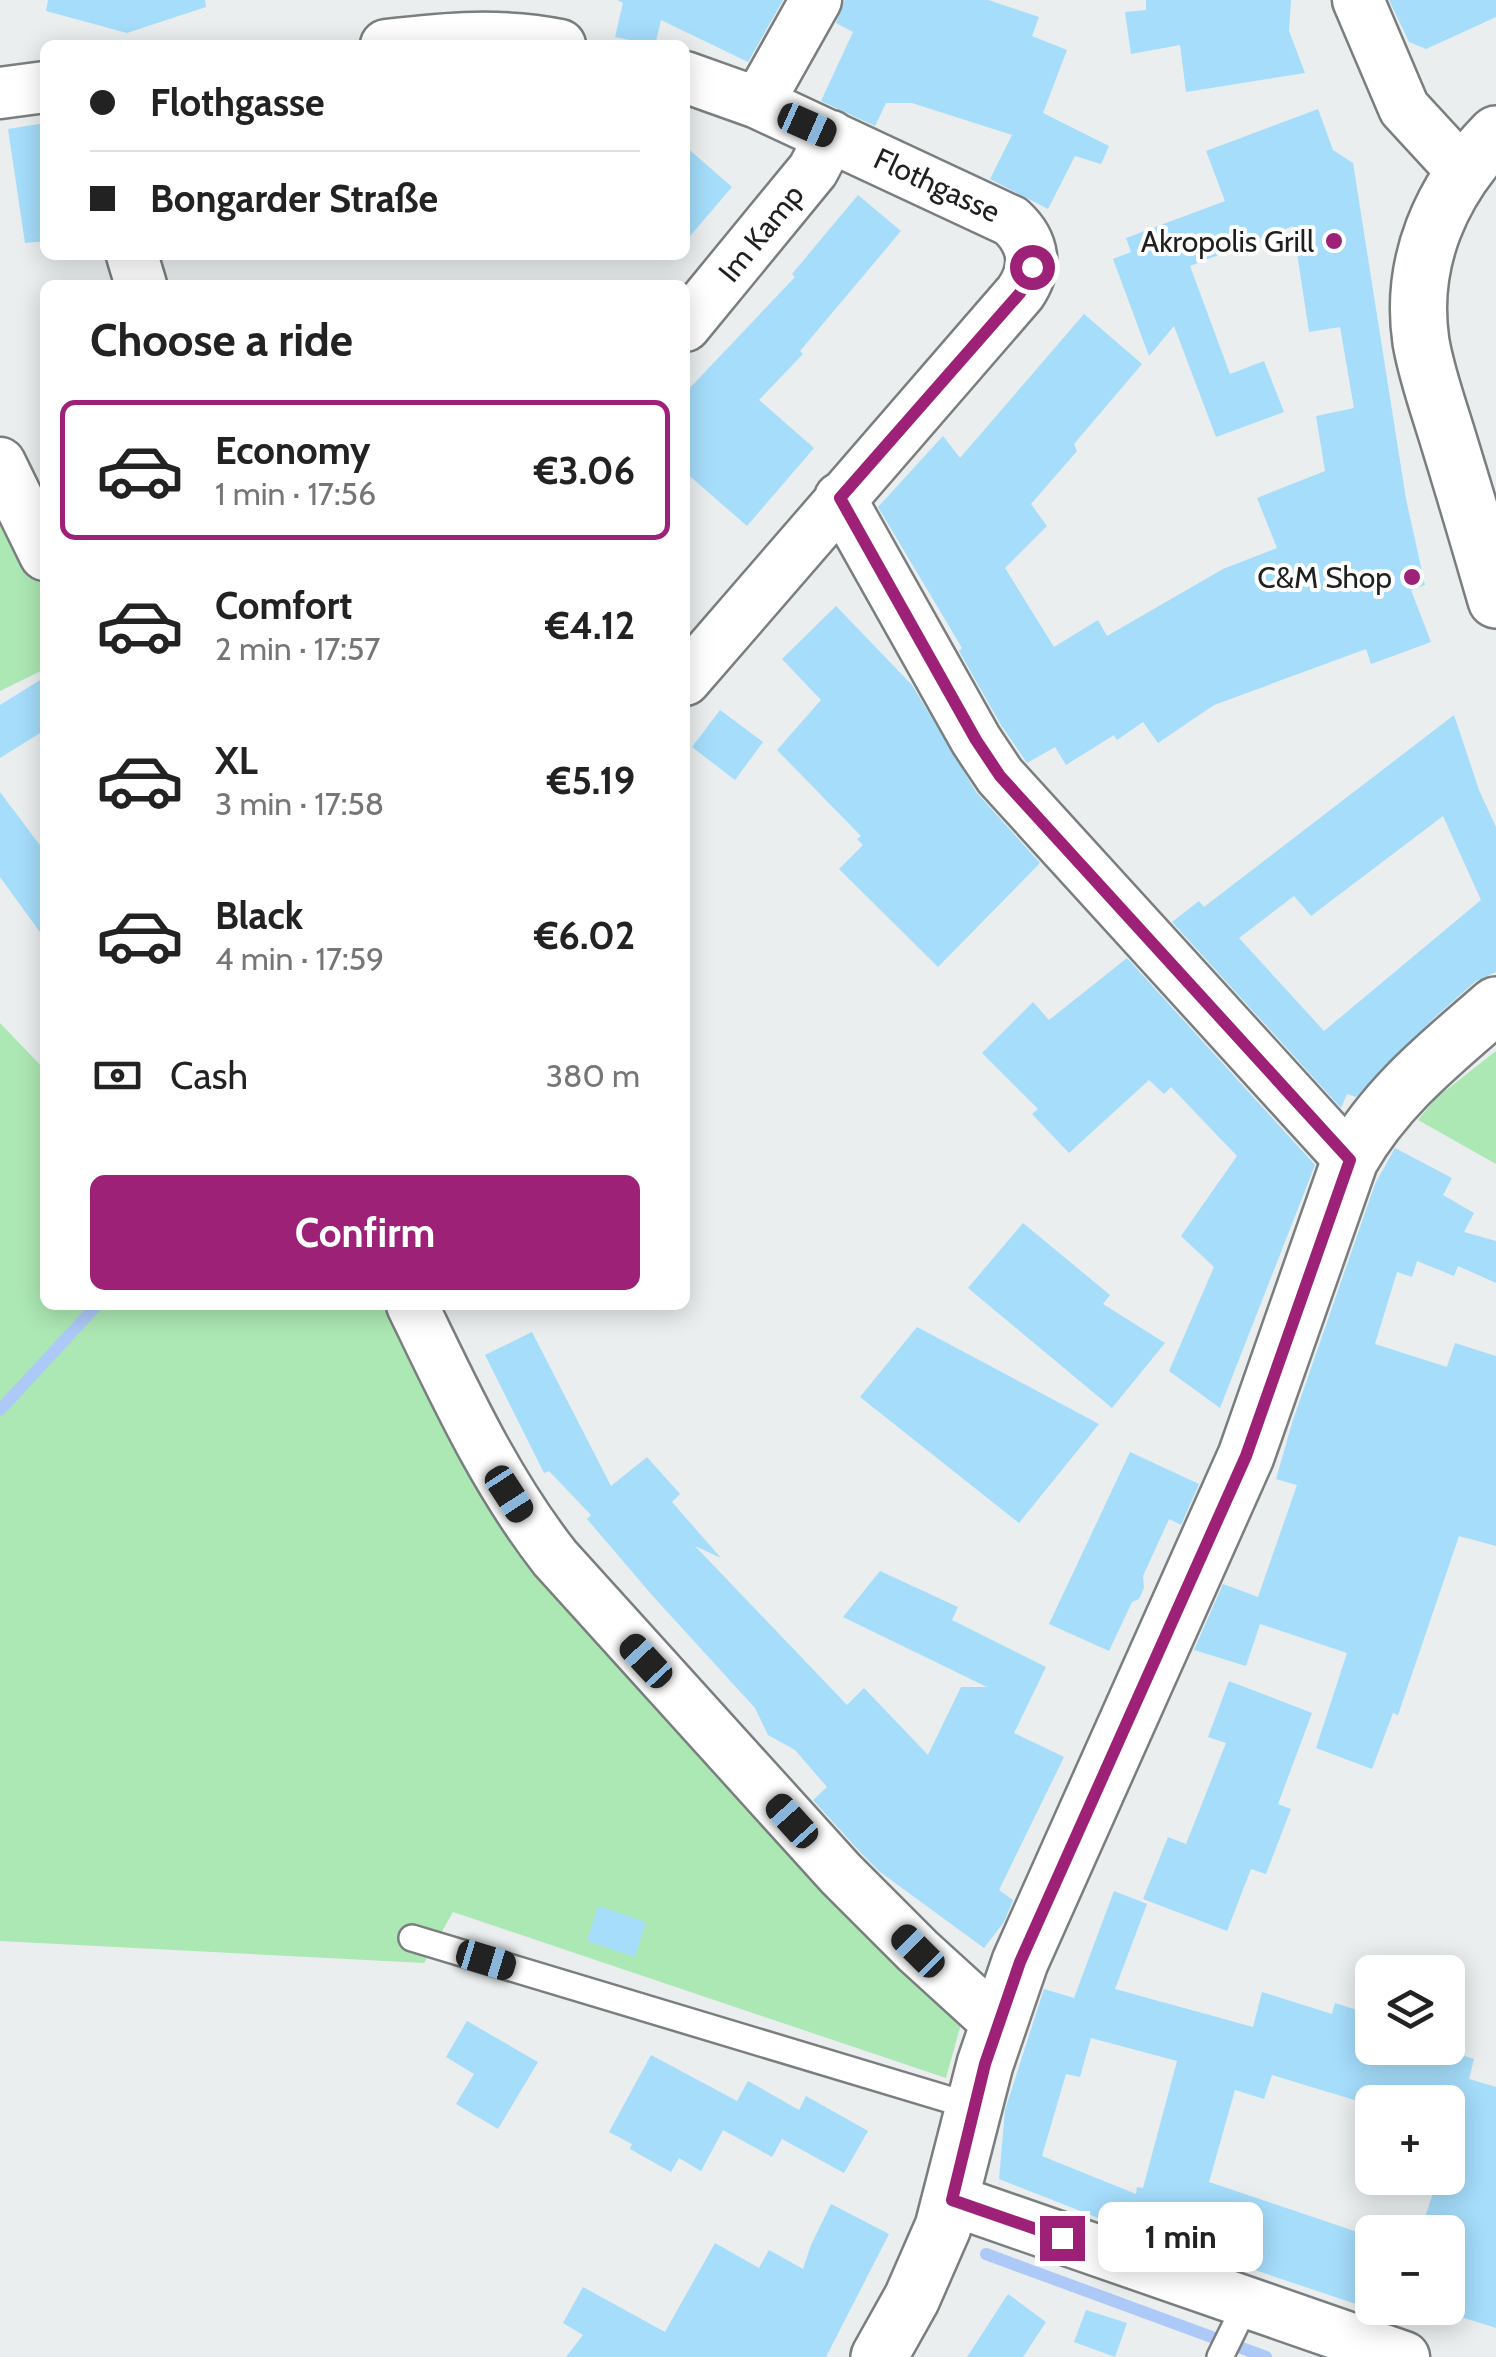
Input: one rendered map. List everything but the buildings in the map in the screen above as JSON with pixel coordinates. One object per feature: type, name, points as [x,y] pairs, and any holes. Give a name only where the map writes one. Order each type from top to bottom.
[{"type":"street","points":[[758,102],[816,0]]},
{"type":"street","points":[[1358,0],[1404,108],[1479,152],[1442,205],[1427,246],[1419,322],[1426,366],[1487,532],[1496,600]]},
{"type":"street","points":[[457,40],[522,40]]},
{"type":"street","name":"Flothgasse","points":[[690,79],[758,102],[1011,221],[1028,240],[1032,258],[1031,274],[1020,293],[690,674]]},
{"type":"street","points":[[0,93],[40,88]]},
{"type":"street","name":"Im Kamp","points":[[690,320],[813,170],[832,136]]},
{"type":"street","points":[[0,463],[40,545]]},
{"type":"street","points":[[840,498],[1000,776],[1350,1160]]},
{"type":"street","points":[[879,2357],[912,2298],[952,2200],[997,2024],[1040,1913],[1246,1456],[1350,1160],[1398,1093],[1496,1005]]},
{"type":"street","points":[[414,1310],[486,1457],[555,1558],[841,1874],[997,2024]]},
{"type":"street","points":[[952,2200],[1241,2314],[1404,2357]]},
{"type":"lane","points":[[412,1938],[974,2107]]},
{"type":"lane","points":[[1220,2357],[1241,2314]]},
{"type":"green space","points":[[0,485],[40,571],[40,671],[0,691]]},
{"type":"green space","points":[[0,1023],[40,1065],[40,1310],[399,1310],[482,1479],[962,2020],[946,2078],[453,1912],[424,1963],[0,1941]]},
{"type":"green space","points":[[1496,1051],[1496,1164],[1418,1120],[1436,1098]]},
{"type":"waterway","points":[[0,1410],[92,1310]]},
{"type":"waterway","points":[[986,2254],[1266,2357]]},
{"type":"place","name":"Akropolis Grill","points":[[1334,241]]},
{"type":"place","name":"C&M Shop","points":[[1412,577]]},
{"type":"route","points":[[1032,267],[1020,293],[840,498],[976,740],[1009,788],[1350,1160],[1246,1456],[1040,1913],[1008,1992],[985,2064],[952,2200],[1062,2238]]}]
